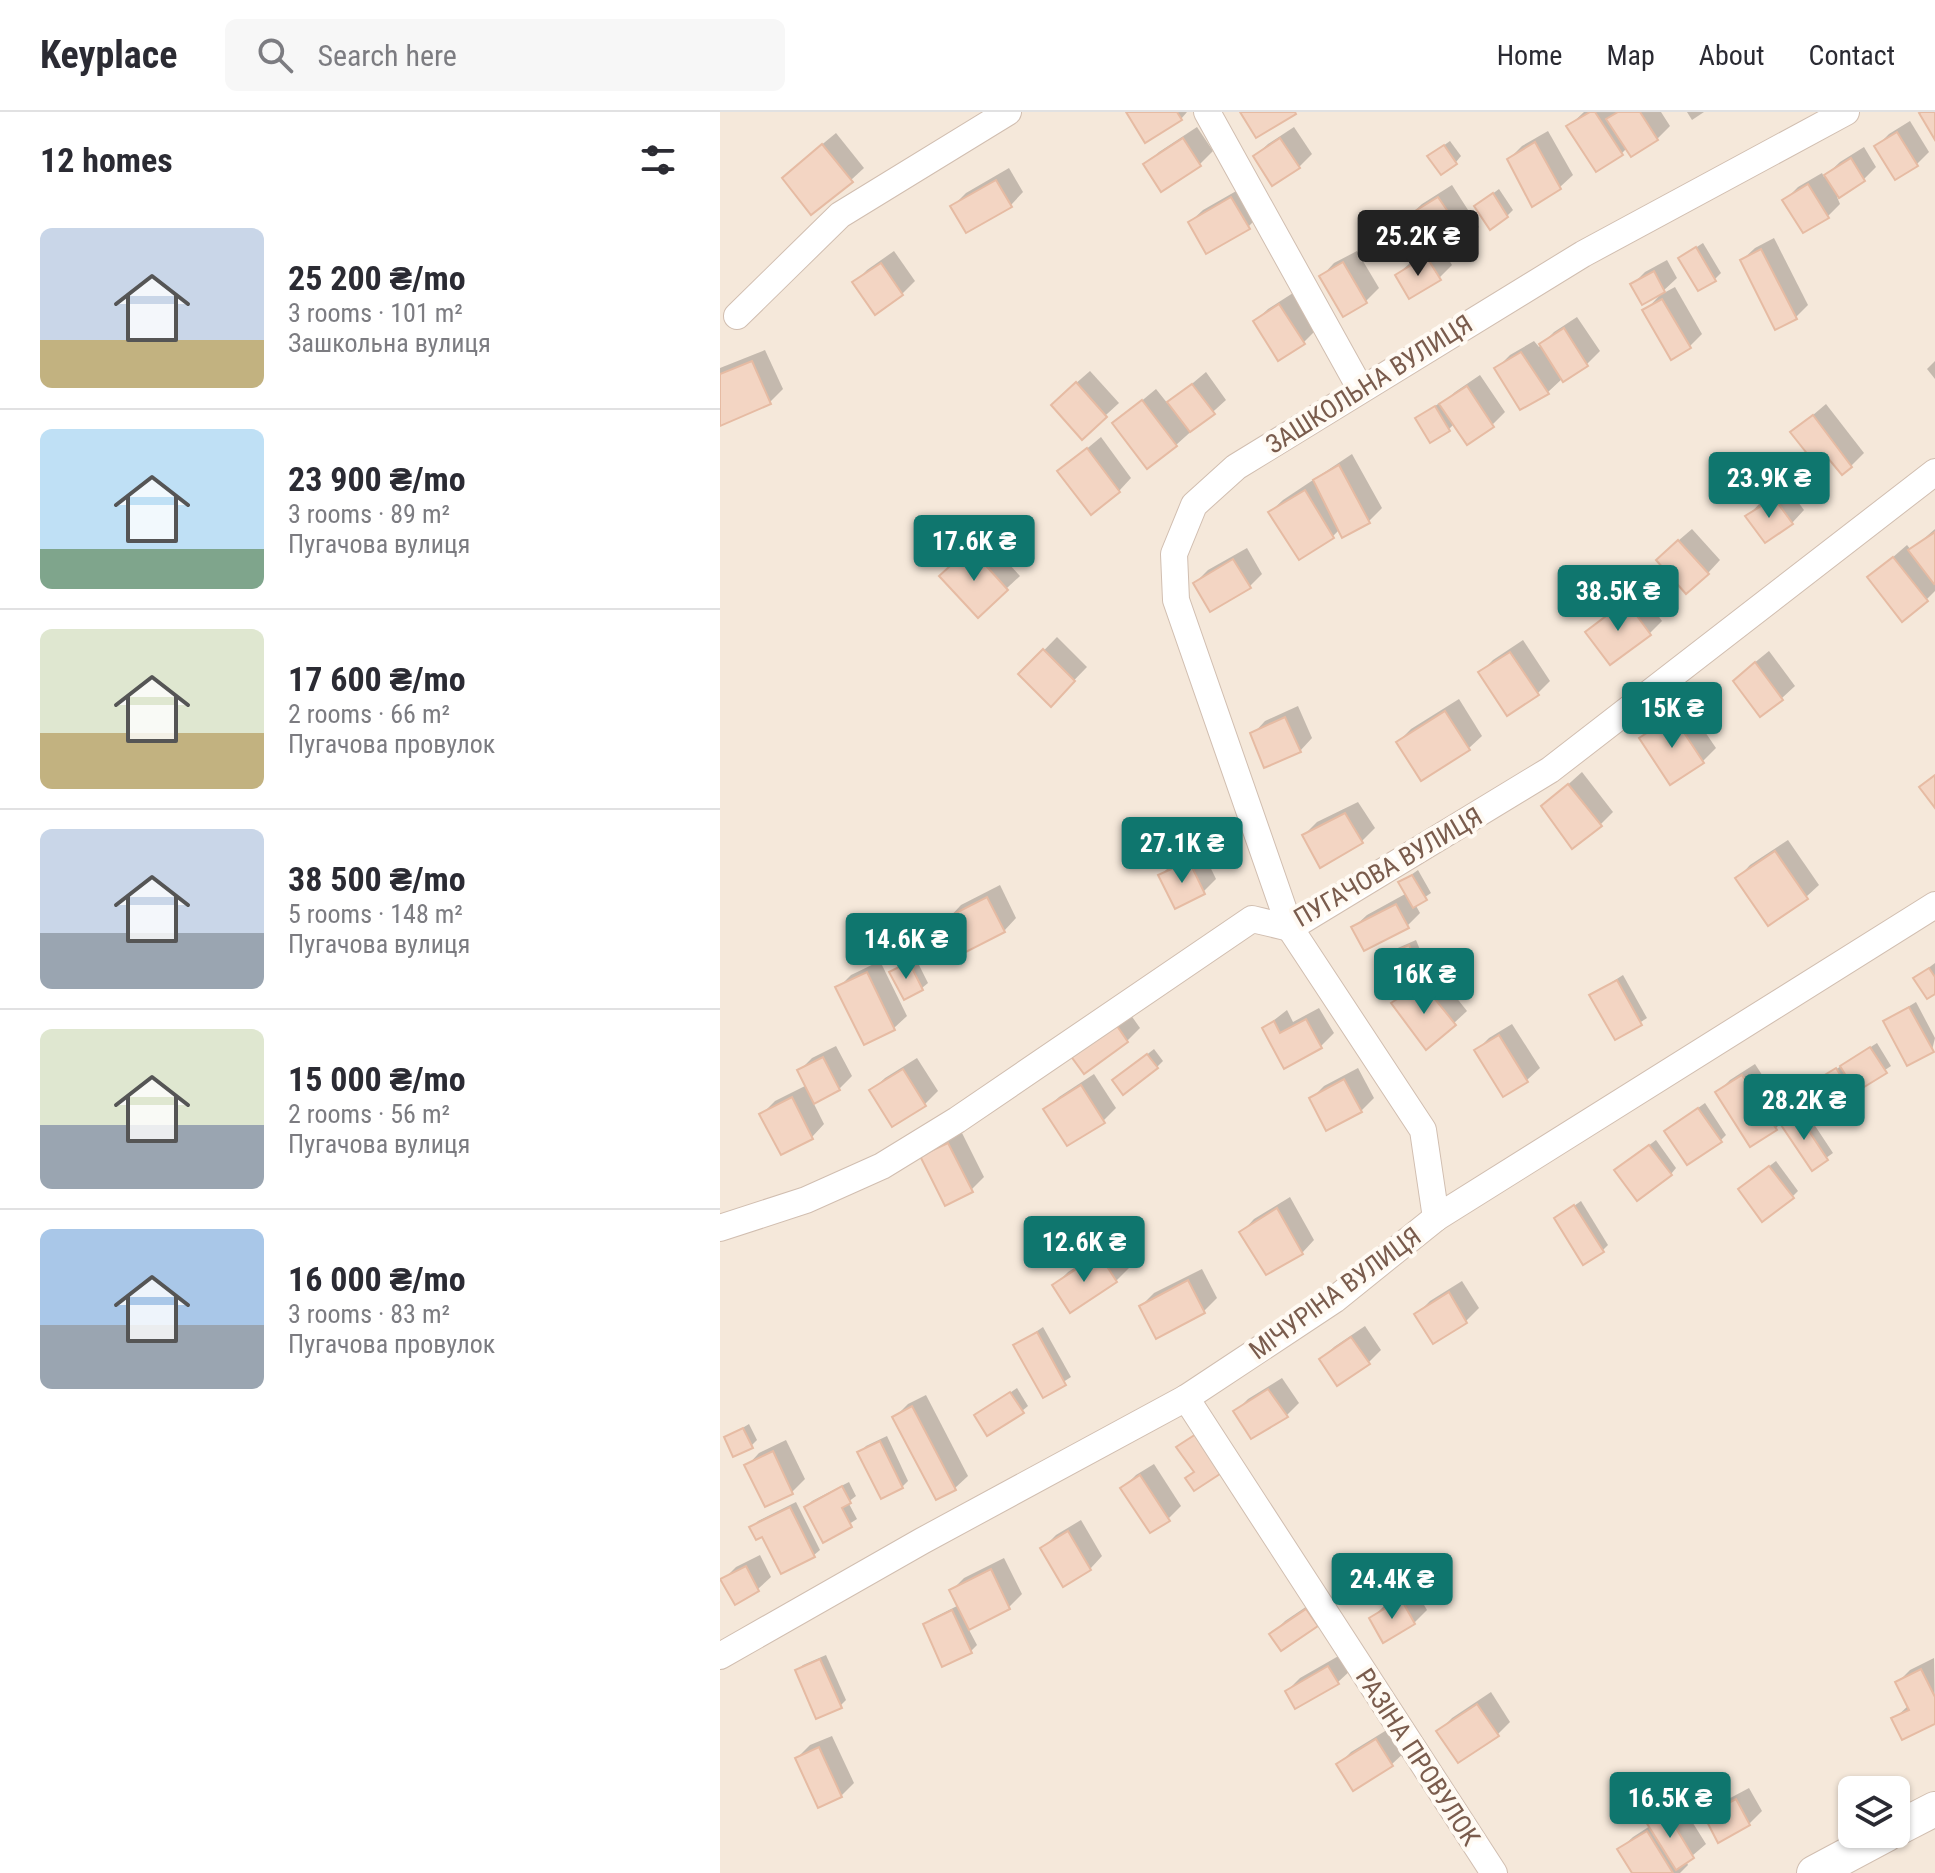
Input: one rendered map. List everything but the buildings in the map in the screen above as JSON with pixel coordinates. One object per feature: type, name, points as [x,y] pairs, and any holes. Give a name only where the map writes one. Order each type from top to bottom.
[{"type":"street","points":[[737,316],[840,215],[1008,112]]},
{"type":"street","points":[[1207,112],[1360,388]]},
{"type":"street","name":"ЗАШКОЛЬНА ВУЛИЦЯ","points":[[1290,928],[1176,600],[1174,554],[1194,505],[1236,467],[1360,388],[1583,254],[1846,112]]},
{"type":"street","name":"ПУГАЧОВА ВУЛИЦЯ","points":[[720,1228],[806,1200],[882,1166],[957,1120],[1252,919],[1290,928],[1550,770],[1935,472]]},
{"type":"street","name":"МІЧУРІНА ВУЛИЦЯ","points":[[720,1656],[922,1541],[1186,1398],[1334,1300],[1436,1218],[1935,905]]},
{"type":"street","points":[[1290,928],[1423,1130],[1436,1218]]},
{"type":"street","name":"РАЗІНА ПРОВУЛОК","points":[[1186,1398],[1494,1873]]},
{"type":"street","points":[[1910,1822],[1935,1809]]},
{"type":"street","points":[[1814,1873],[1861,1848]]},
{"type":"shaded area","points":[[720,112],[1935,112],[1935,1873],[720,1873]]}]
